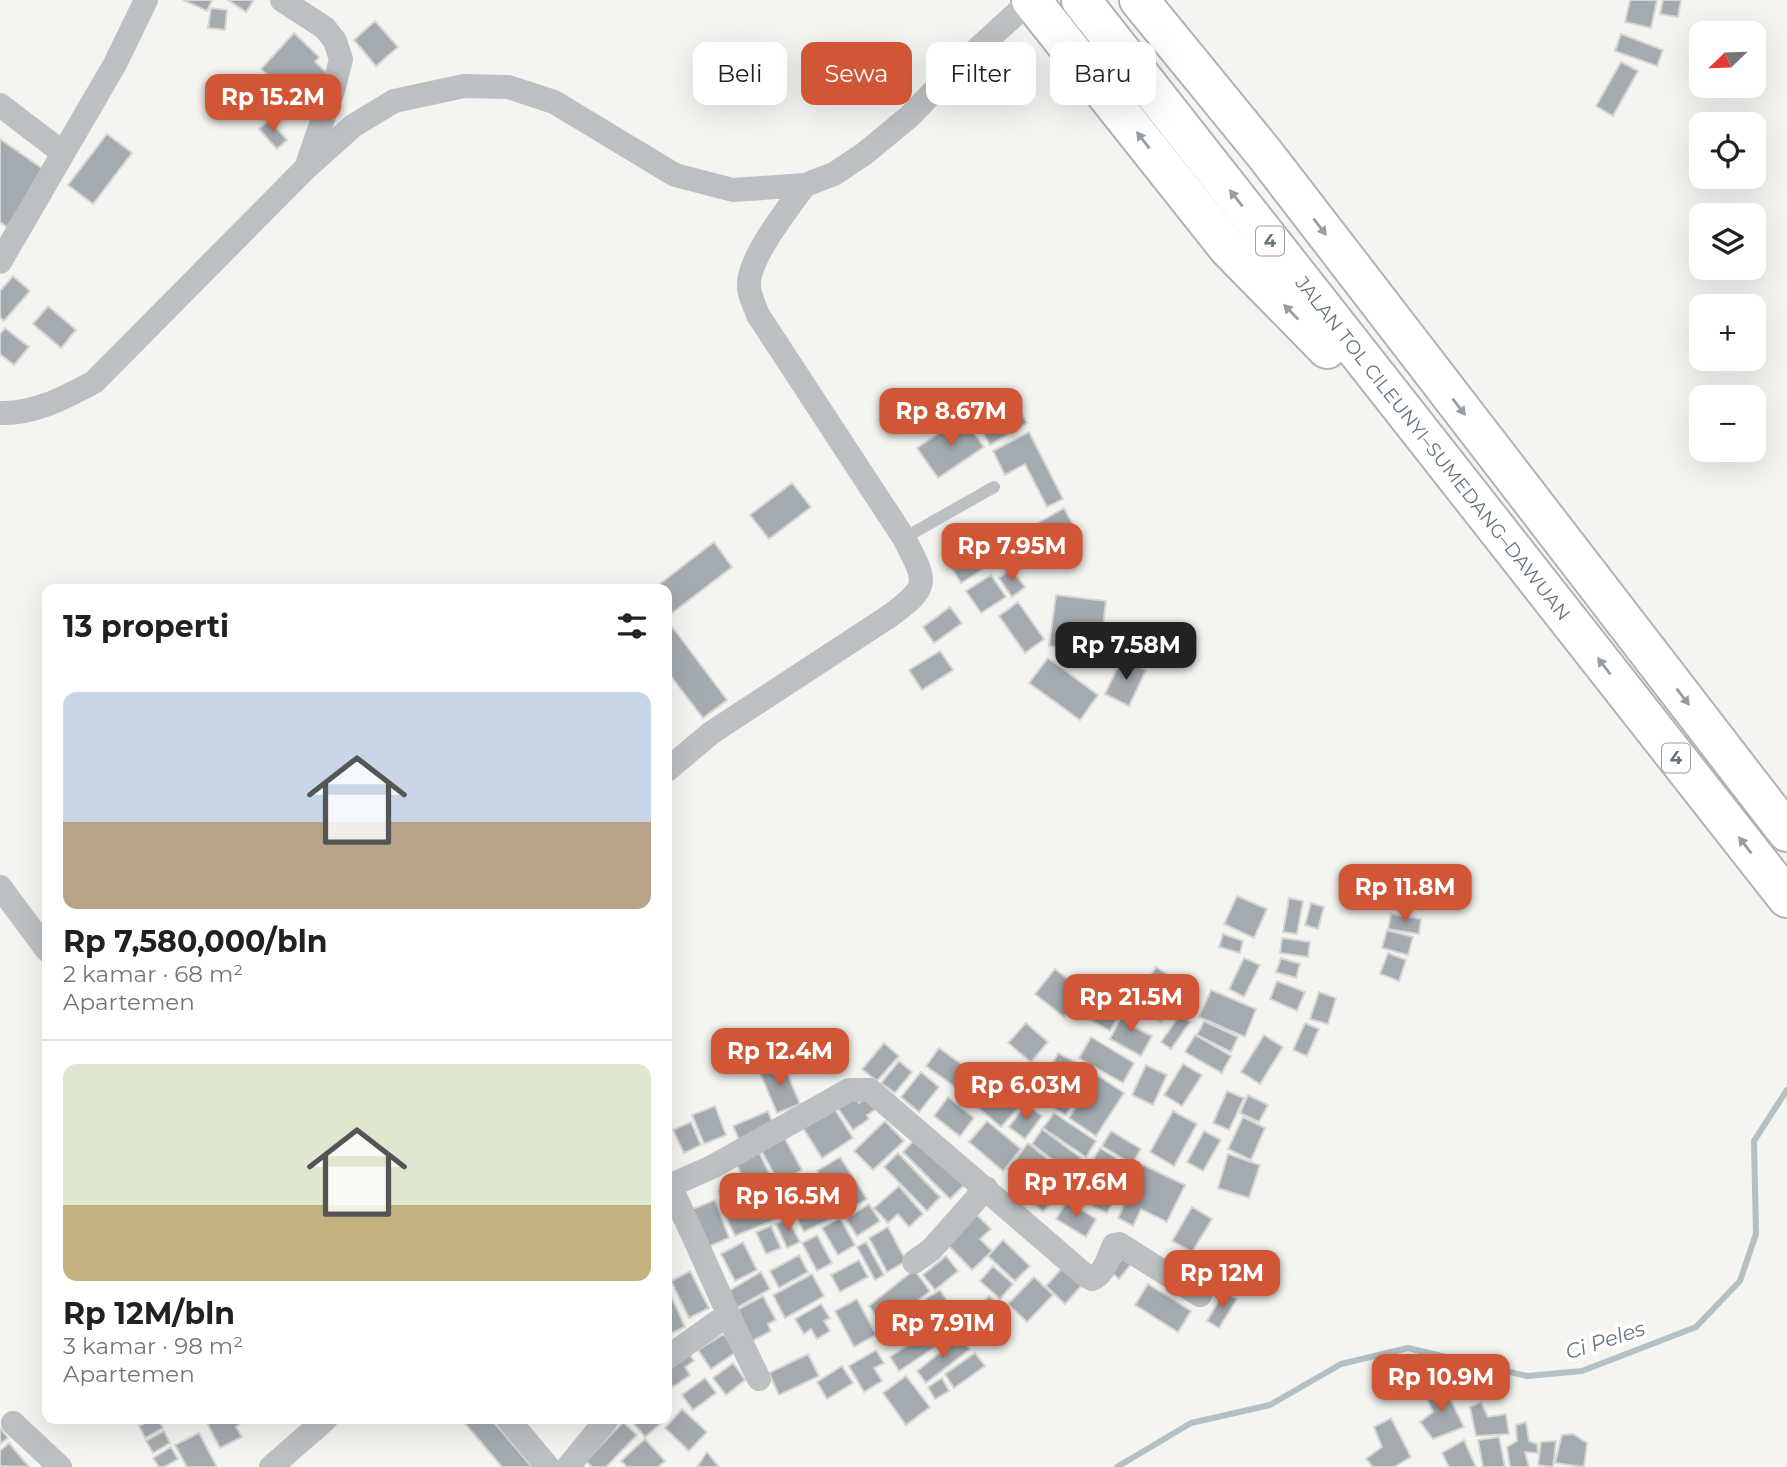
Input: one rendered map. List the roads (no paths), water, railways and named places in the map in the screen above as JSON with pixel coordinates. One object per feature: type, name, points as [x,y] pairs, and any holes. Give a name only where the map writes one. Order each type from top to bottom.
[{"type":"highway","points":[[1031,0],[1228,248],[1459,483]]},
{"type":"highway","name":"JALAN TOL CILEUNYI–SUMEDANG–DAWUAN","points":[[1081,0],[1787,898]]},
{"type":"highway","name":"4","points":[[1139,0],[1264,153],[1787,832]]},
{"type":"highway","points":[[1158,0],[1264,153]]},
{"type":"street","points":[[0,262],[115,64],[146,0]]},
{"type":"street","points":[[282,0],[325,28],[335,41],[341,59],[306,168]]},
{"type":"street","points":[[0,413],[19,414],[55,402],[94,382],[306,168],[353,126],[394,101],[464,86],[508,87],[554,102],[675,175],[733,190],[805,186],[834,174],[864,154],[910,116],[1031,0]]},
{"type":"street","points":[[0,105],[63,153]]},
{"type":"street","points":[[672,765],[711,733],[913,599],[921,588],[922,579],[904,538],[758,315],[748,284],[757,257],[779,220],[805,186]]},
{"type":"street","points":[[0,887],[42,943]]},
{"type":"street","points":[[672,1184],[712,1167],[849,1090],[870,1090],[1092,1279],[1101,1273],[1114,1245],[1119,1244],[1200,1295]]},
{"type":"street","points":[[914,1262],[931,1250],[986,1188]]},
{"type":"street","points":[[672,1194],[704,1255],[727,1315],[759,1379]]},
{"type":"street","points":[[672,1354],[727,1315]]},
{"type":"street","points":[[13,1423],[60,1467]]},
{"type":"street","points":[[271,1467],[320,1424]]},
{"type":"street","points":[[512,1424],[548,1467]]},
{"type":"street","points":[[568,1467],[603,1424]]},
{"type":"lane","points":[[904,538],[994,487]]},
{"type":"waterway","name":"Ci Peles","points":[[1117,1467],[1191,1423],[1270,1405],[1341,1364],[1408,1348],[1527,1376],[1582,1371],[1696,1327],[1740,1281],[1756,1234],[1754,1141],[1787,1090]]}]
